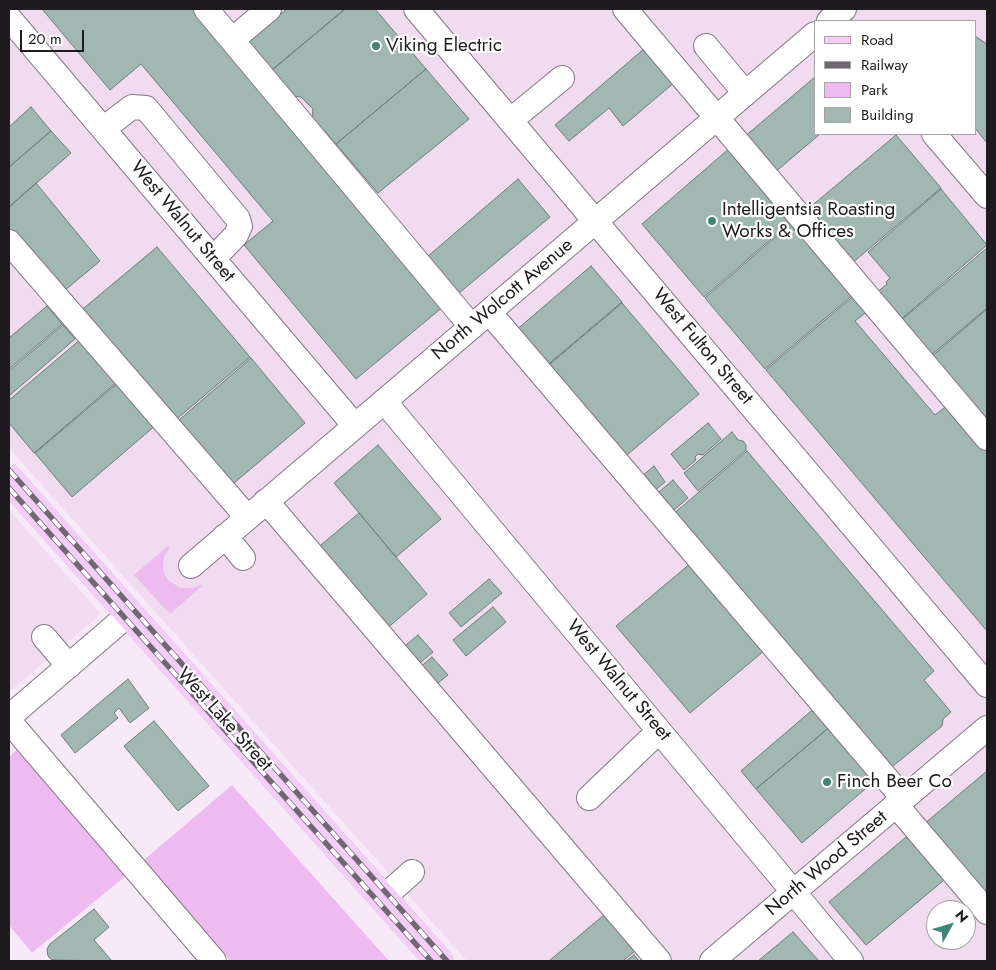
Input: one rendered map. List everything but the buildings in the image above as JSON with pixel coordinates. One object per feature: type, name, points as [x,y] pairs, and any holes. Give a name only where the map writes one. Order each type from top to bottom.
[{"type":"main road","name":"West Lake Street","points":[[9,480],[439,961]]},
{"type":"street","points":[[206,9],[480,319],[900,802],[987,912]]},
{"type":"street","points":[[232,40],[269,9]]},
{"type":"street","name":"West Fulton Street","points":[[416,9],[987,684]]},
{"type":"street","points":[[625,9],[987,438]]},
{"type":"street","name":"West Walnut Street","points":[[10,22],[355,426]]},
{"type":"street","name":"North Wolcott Avenue","points":[[191,566],[266,500],[814,35]]},
{"type":"street","points":[[706,46],[745,93]]},
{"type":"street","points":[[510,120],[562,78]]},
{"type":"street","points":[[103,129],[132,107],[146,108],[238,218],[240,226],[236,235],[214,259]]},
{"type":"street","points":[[935,135],[987,196]]},
{"type":"street","points":[[9,242],[247,518]]},
{"type":"street","name":"West Walnut Street","points":[[384,401],[851,961]]},
{"type":"street","points":[[266,500],[659,961]]},
{"type":"street","points":[[225,536],[243,558]]},
{"type":"street","points":[[9,716],[129,614]]},
{"type":"street","points":[[44,637],[69,666]]},
{"type":"street","points":[[9,720],[214,961]]},
{"type":"street","name":"North Wood Street","points":[[712,961],[987,728]]},
{"type":"street","points":[[589,798],[659,731]]},
{"type":"street","points":[[383,898],[412,872]]},
{"type":"shaded area","points":[[9,9],[987,9],[987,961],[467,961],[9,448]]},
{"type":"shaded area","points":[[9,510],[101,614],[9,692]]},
{"type":"green space","points":[[168,546],[170,548],[164,557],[163,570],[168,580],[180,588],[202,586],[170,614],[134,575]]},
{"type":"green space","points":[[21,746],[128,874],[32,953],[9,925],[9,757]]},
{"type":"green space","points":[[232,785],[389,961],[230,961],[144,860]]},
{"type":"railway","points":[[9,470],[447,961]]},
{"type":"railway","points":[[9,488],[431,961]]},
{"type":"place","name":"Viking Electric","points":[[376,46]]},
{"type":"place","name":"Intelligentsia Roasting Works & Offices","points":[[712,221]]},
{"type":"place","name":"Finch Beer Co","points":[[827,782]]}]
